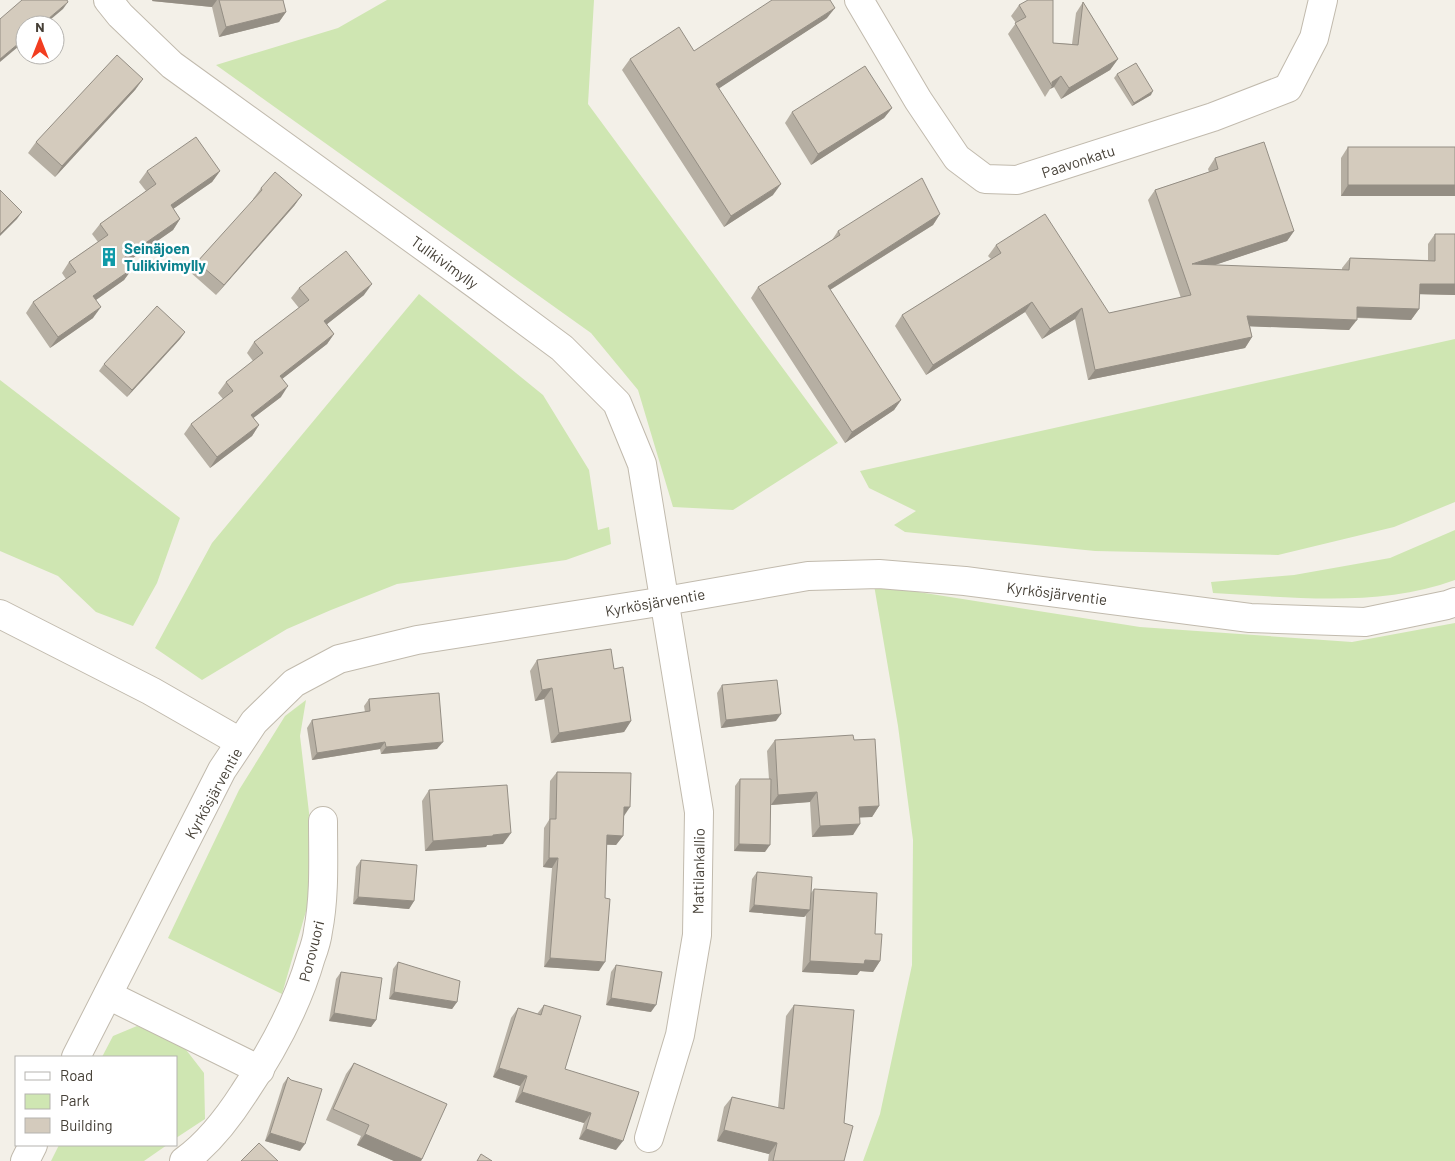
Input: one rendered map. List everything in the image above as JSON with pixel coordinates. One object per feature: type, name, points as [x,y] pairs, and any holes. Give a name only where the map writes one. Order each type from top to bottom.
[{"type":"street","name":"Tulikivimylly","points":[[108,0],[120,15],[172,65],[562,348],[617,402],[642,464],[665,601]]},
{"type":"street","name":"Paavonkatu","points":[[859,0],[918,100],[957,158],[985,179],[1017,180],[1213,117],[1288,88],[1314,38],[1323,0]]},
{"type":"street","name":"Kyrkösjärventie","points":[[77,1056],[222,770],[240,742],[254,722],[294,684],[339,659],[417,640],[665,601],[808,576],[879,574],[965,581],[1250,618],[1365,622],[1455,602]]},
{"type":"street","name":"Mattilankallio","points":[[650,1138],[680,1035],[697,934],[699,812],[665,601]]},
{"type":"street","points":[[0,614],[151,691],[240,742]]},
{"type":"street","name":"Porovuori","points":[[184,1161],[226,1120],[260,1070],[280,1035],[303,984],[318,932],[324,886],[323,822]]},
{"type":"street","points":[[108,995],[260,1070]]},
{"type":"street","points":[[25,1161],[32,1146]]},
{"type":"green space","points":[[387,0],[594,0],[588,104],[838,443],[733,510],[673,507],[638,390],[591,333],[216,65],[338,28]]},
{"type":"green space","points":[[419,294],[543,395],[589,470],[598,530],[609,527],[611,544],[566,560],[397,584],[287,629],[202,680],[155,648],[212,543]]},
{"type":"green space","points":[[1455,339],[1455,502],[1394,527],[1278,555],[1095,551],[905,532],[894,525],[916,511],[869,488],[860,471]]},
{"type":"green space","points":[[0,380],[180,518],[157,583],[133,626],[96,612],[58,576],[0,551]]},
{"type":"green space","points":[[1455,530],[1455,580],[1426,589],[1366,597],[1335,598],[1213,593],[1211,582],[1294,575],[1390,558]]},
{"type":"green space","points":[[874,585],[1140,627],[1352,642],[1455,623],[1455,1161],[863,1161],[880,1114],[912,965],[913,840],[898,726]]},
{"type":"green space","points":[[306,700],[300,736],[310,821],[311,894],[282,994],[168,938],[239,790],[285,716]]},
{"type":"green space","points":[[137,1026],[180,1042],[204,1073],[205,1119],[178,1137],[178,1056],[103,1056],[113,1036]]},
{"type":"green space","points":[[58,1146],[166,1146],[144,1161],[51,1161]]},
{"type":"building","points":[[22,0],[67,0],[68,2],[53,15],[15,15],[15,46],[0,59],[0,19]]},
{"type":"building","points":[[219,0],[283,0],[286,12],[226,27]]},
{"type":"building","points":[[772,0],[830,0],[835,8],[716,84],[781,184],[731,216],[630,59],[679,27],[694,51]]},
{"type":"building","points":[[1028,0],[1053,0],[1053,43],[1078,45],[1083,2],[1118,59],[1069,88],[1061,76],[1052,82],[1052,86],[1015,23],[1026,17],[1019,5]]},
{"type":"building","points":[[117,55],[143,79],[62,166],[36,142]]},
{"type":"building","points":[[1136,63],[1153,91],[1134,103],[1117,74]]},
{"type":"building","points":[[865,66],[892,108],[818,154],[792,112]]},
{"type":"building","name":"Seinäjoen Tulikivimylly","points":[[196,137],[220,171],[171,205],[180,219],[124,258],[132,269],[93,296],[101,307],[58,337],[33,302],[76,272],[69,262],[108,235],[100,224],[156,184],[147,171]]},
{"type":"building","points":[[1264,142],[1294,231],[1192,264],[1349,270],[1350,258],[1435,261],[1435,234],[1455,234],[1455,284],[1420,284],[1419,309],[1357,307],[1357,320],[1247,316],[1252,337],[1095,370],[1082,308],[1050,329],[1032,302],[933,365],[902,315],[1001,253],[996,245],[1045,214],[1109,313],[1191,295],[1155,190],[1218,169],[1215,158]]},
{"type":"building","points":[[1348,147],[1455,147],[1455,185],[1348,185]]},
{"type":"building","points":[[275,172],[302,195],[224,285],[197,262],[262,190],[261,188]]},
{"type":"building","points":[[922,178],[940,214],[828,286],[901,400],[852,432],[758,287],[840,235],[838,231]]},
{"type":"building","points":[[0,190],[22,212],[0,234]]},
{"type":"building","points":[[346,251],[372,284],[324,321],[334,334],[280,376],[288,386],[251,415],[259,425],[217,457],[191,424],[233,391],[226,382],[263,353],[254,342],[309,300],[299,288]]},
{"type":"building","points":[[157,306],[185,332],[132,390],[104,364]]},
{"type":"building","points":[[611,649],[614,669],[623,667],[631,721],[559,733],[552,688],[542,690],[537,660]]},
{"type":"building","points":[[777,680],[781,714],[726,720],[722,685]]},
{"type":"building","points":[[439,693],[443,742],[386,747],[385,742],[317,753],[312,720],[370,711],[369,699]]},
{"type":"building","points":[[853,735],[854,740],[875,739],[879,806],[859,807],[860,824],[820,826],[817,792],[778,795],[775,740]]},
{"type":"building","points":[[557,772],[631,773],[630,807],[624,807],[623,836],[607,835],[605,898],[610,899],[605,962],[550,958],[558,858],[549,858],[550,819],[556,819]]},
{"type":"building","points":[[740,779],[771,779],[770,845],[739,844]]},
{"type":"building","points":[[507,785],[511,833],[433,841],[429,790]]},
{"type":"building","points":[[361,860],[417,865],[414,901],[358,897]]},
{"type":"building","points":[[757,872],[812,877],[810,910],[754,905]]},
{"type":"building","points":[[814,889],[877,893],[875,934],[882,934],[880,961],[865,960],[864,964],[810,961]]},
{"type":"building","points":[[398,962],[460,981],[457,1002],[394,992]]},
{"type":"building","points":[[616,965],[662,972],[656,1005],[611,998]]},
{"type":"building","points":[[341,972],[382,978],[376,1020],[334,1013]]},
{"type":"building","points":[[544,1005],[581,1016],[565,1069],[639,1092],[623,1141],[586,1129],[591,1113],[522,1092],[527,1076],[499,1068],[518,1008],[541,1015]]},
{"type":"building","points":[[794,1005],[854,1010],[844,1123],[853,1126],[844,1161],[773,1161],[777,1143],[724,1130],[732,1097],[784,1109]]},
{"type":"building","points":[[354,1063],[447,1104],[422,1159],[365,1134],[369,1125],[333,1109]]},
{"type":"building","points":[[288,1077],[291,1080],[322,1089],[305,1144],[270,1133]]},
{"type":"building","points":[[259,1143],[278,1161],[241,1161]]},
{"type":"building","points":[[481,1154],[492,1161],[477,1161]]},
{"type":"place","name":"Seinäjoen Tulikivimylly","points":[[109,257]]}]
